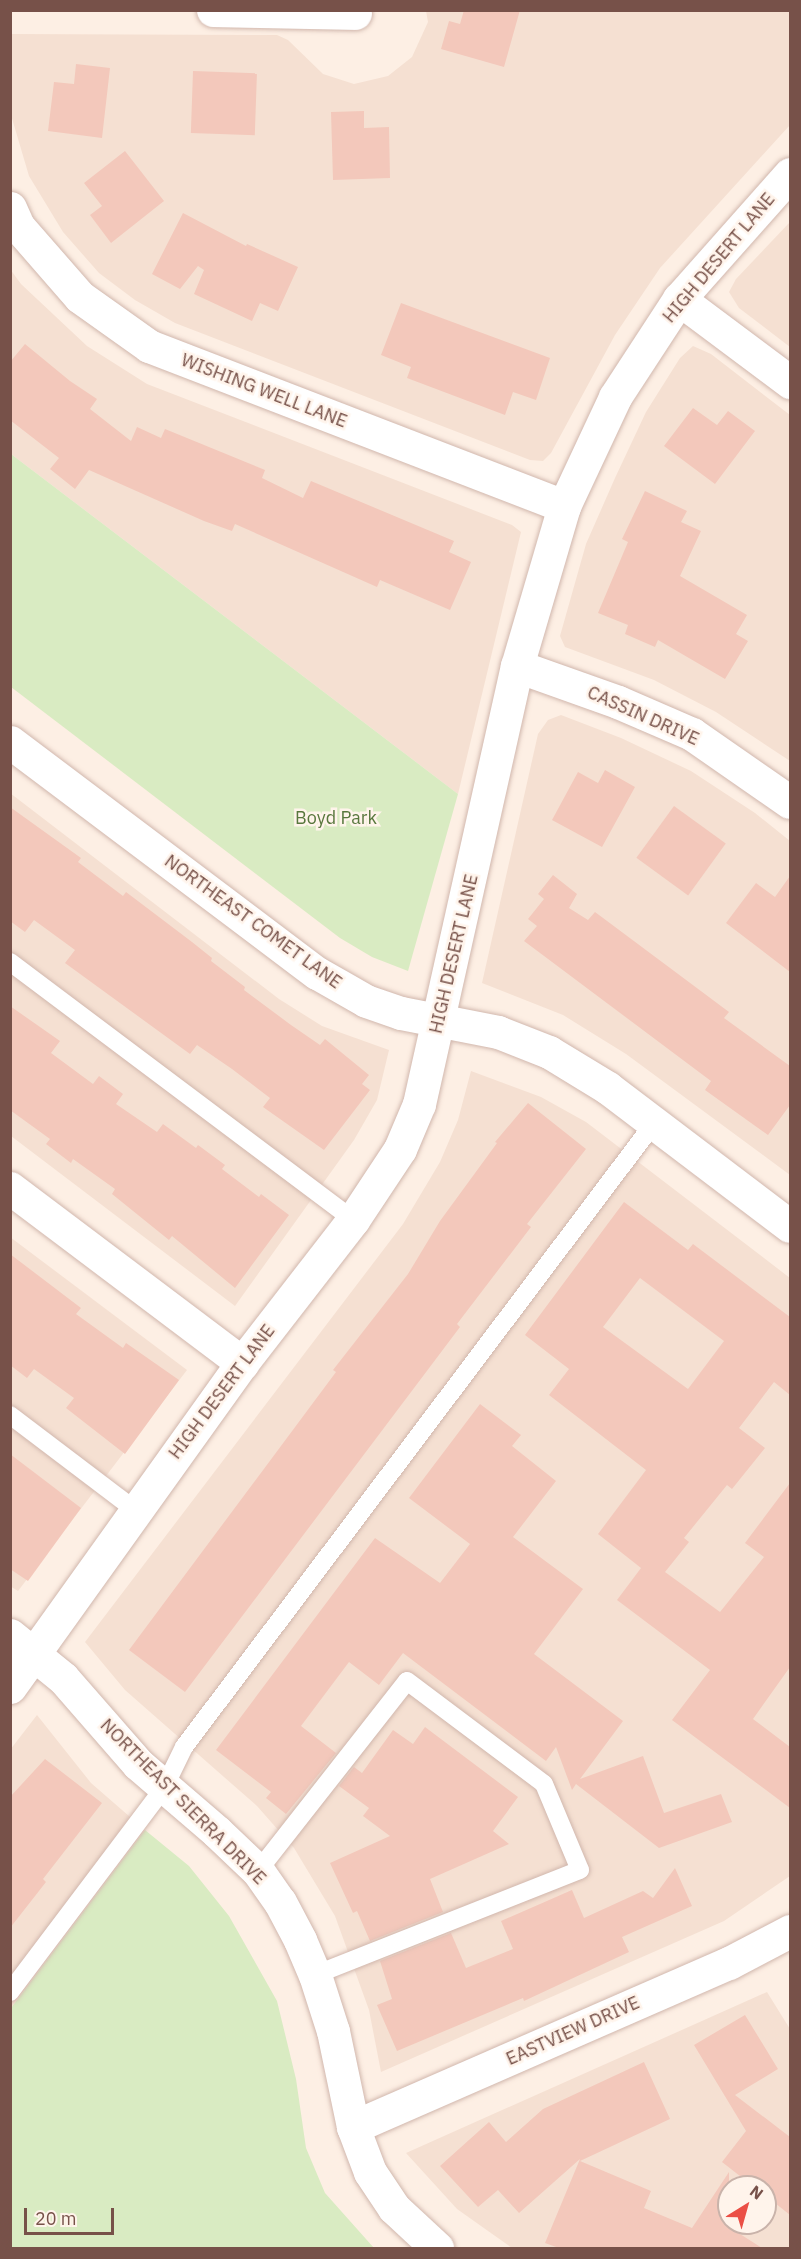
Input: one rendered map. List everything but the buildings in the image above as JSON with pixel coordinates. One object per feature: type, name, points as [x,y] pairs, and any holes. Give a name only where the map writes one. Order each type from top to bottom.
[{"type":"street","points":[[213,10],[355,13]]},
{"type":"street","name":"HIGH DESERT LANE","points":[[10,1687],[23,1644],[135,1510],[242,1363],[353,1220],[400,1149],[419,1104],[440,1021],[517,666],[564,506],[615,397],[679,299],[790,174]]},
{"type":"street","name":"WISHING WELL LANE","points":[[10,208],[18,225],[80,297],[149,346],[564,506]]},
{"type":"street","points":[[679,299],[790,382]]},
{"type":"street","name":"CASSIN DRIVE","points":[[517,666],[618,702],[692,734],[790,802]]},
{"type":"street","name":"NORTHEAST COMET LANE","points":[[10,742],[317,973],[366,1001],[401,1013],[498,1032],[549,1052],[608,1088],[790,1226]]},
{"type":"street","points":[[10,1188],[242,1363]]},
{"type":"street","name":"NORTHEAST SIERRA DRIVE","points":[[23,1644],[63,1678],[116,1740],[164,1788],[217,1832],[258,1871],[285,1912],[315,1975],[333,2031],[353,2127],[369,2172],[394,2208],[437,2248]]},
{"type":"street","name":"EASTVIEW DRIVE","points":[[353,2127],[788,1939]]},
{"type":"lane","points":[[10,962],[353,1220]]},
{"type":"lane","points":[[10,1992],[164,1788],[184,1747],[654,1123]]},
{"type":"lane","points":[[10,1415],[135,1510]]},
{"type":"lane","points":[[258,1871],[407,1681],[544,1785],[580,1870],[315,1975]]},
{"type":"shaded area","points":[[426,11],[790,11],[790,125],[660,268],[615,335],[551,453],[543,461],[530,460],[175,323],[135,300],[99,273],[63,232],[29,176],[11,115],[12,34],[277,35],[288,40],[323,74],[354,84],[388,76],[412,57],[428,22]]},
{"type":"shaded area","points":[[790,222],[790,347],[739,308],[729,292],[736,279]]},
{"type":"shaded area","points":[[10,269],[21,284],[87,346],[147,384],[512,525],[521,532],[458,794],[11,454]]},
{"type":"shaded area","points":[[693,346],[711,354],[790,415],[790,761],[716,712],[654,680],[565,647],[560,636],[586,544],[615,478],[646,412],[680,358]]},
{"type":"shaded area","points":[[561,715],[621,738],[691,771],[755,813],[790,841],[790,1175],[626,1054],[563,1015],[482,983],[538,734],[548,720]]},
{"type":"shaded area","points":[[10,793],[279,999],[322,1026],[389,1050],[377,1100],[354,1140],[235,1306],[11,1136]]},
{"type":"shaded area","points":[[471,1071],[541,1097],[586,1122],[790,1278],[790,1876],[724,1921],[381,2072],[369,2010],[335,1916],[294,1848],[257,1806],[125,1690],[85,1642],[403,1224],[440,1162],[458,1120]]},
{"type":"shaded area","points":[[10,1237],[187,1370],[18,1591],[10,1586]]},
{"type":"shaded area","points":[[37,1715],[91,1783],[145,1830],[11,2008],[10,1750]]},
{"type":"shaded area","points":[[767,1992],[790,2029],[790,2248],[512,2248],[457,2209],[406,2153]]},
{"type":"green space","name":"Boyd Park","points":[[11,454],[458,794],[408,971],[372,957],[340,938],[11,687]]},
{"type":"green space","points":[[145,1830],[189,1866],[229,1916],[277,2001],[296,2079],[306,2148],[325,2193],[374,2248],[11,2248],[11,2008]]}]
